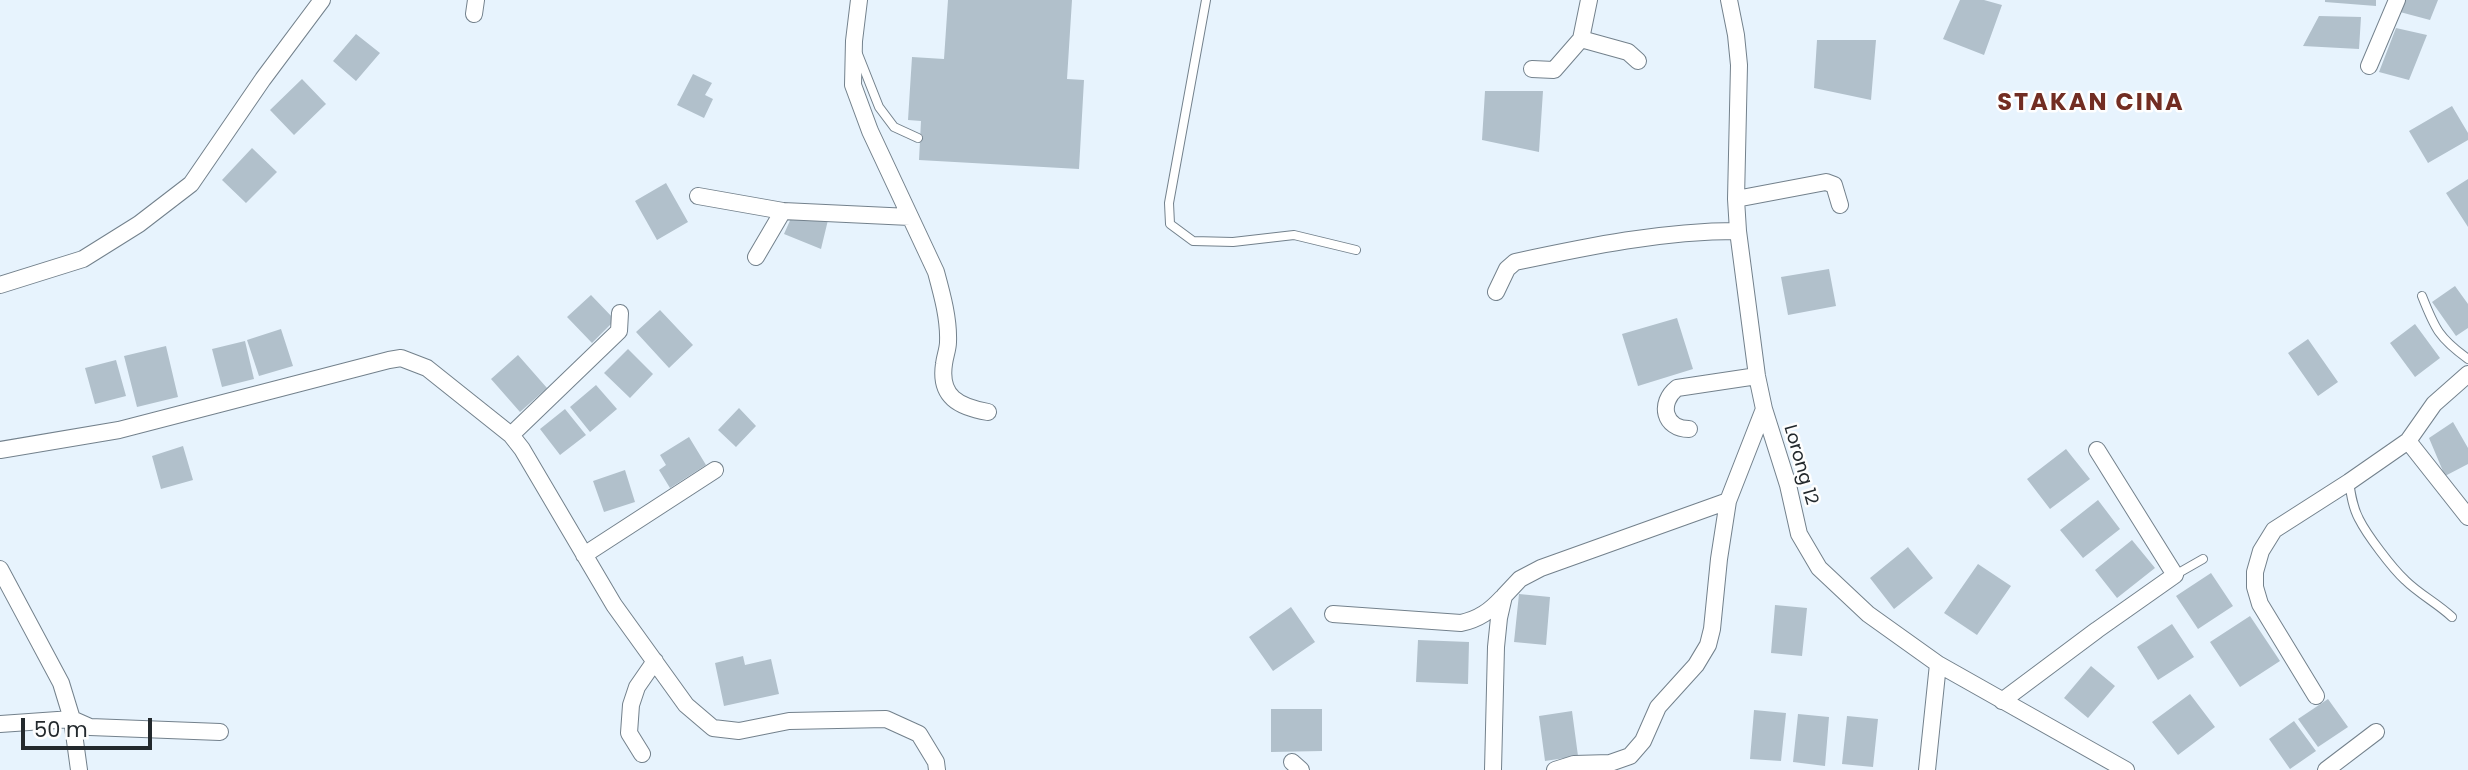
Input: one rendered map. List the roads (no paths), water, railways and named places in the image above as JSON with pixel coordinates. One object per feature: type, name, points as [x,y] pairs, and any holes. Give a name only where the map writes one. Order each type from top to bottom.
[{"type":"street","points":[[0,285],[83,259],[139,224],[191,184],[263,79],[322,0]]},
{"type":"street","points":[[859,0],[854,41],[853,85],[870,131],[936,272],[943,295],[948,342],[943,365],[943,384],[953,399],[972,409],[988,412]]},
{"type":"street","points":[[1532,69],[1554,70],[1581,39],[1589,0]]},
{"type":"street","name":"Lorong 12","points":[[1729,0],[1737,35],[1739,65],[1736,199],[1738,232],[1757,376],[1799,534],[1819,568],[1868,614],[1938,664],[2126,770]]},
{"type":"street","points":[[2368,66],[2397,0]]},
{"type":"street","points":[[1581,39],[1628,52],[1637,61]]},
{"type":"street","points":[[1736,199],[1826,182],[1835,185],[1840,205]]},
{"type":"street","points":[[698,196],[783,211],[910,218]]},
{"type":"street","points":[[756,257],[783,211]]},
{"type":"street","points":[[1496,292],[1507,269],[1515,262],[1626,239],[1693,232],[1738,232]]},
{"type":"street","points":[[511,435],[619,331],[620,313]]},
{"type":"street","points":[[0,450],[118,429],[401,358],[426,368],[511,435],[522,449],[614,605],[686,705],[713,728],[738,731],[789,721],[886,719],[919,734],[936,762],[937,770]]},
{"type":"street","points":[[2316,696],[2260,604],[2255,587],[2255,572],[2261,551],[2274,530],[2408,441],[2434,404],[2468,374]]},
{"type":"street","points":[[1689,429],[1680,429],[1672,424],[1667,416],[1668,399],[1677,388],[1757,376]]},
{"type":"street","points":[[1555,770],[1574,764],[1610,763],[1630,756],[1643,741],[1658,707],[1696,665],[1708,645],[1728,501],[1764,409]]},
{"type":"street","points":[[2408,441],[2468,517]]},
{"type":"street","points":[[2002,701],[2175,575],[2097,450]]},
{"type":"street","points":[[584,555],[715,470]]},
{"type":"street","points":[[1333,614],[1461,623],[1475,620],[1520,579],[1541,568],[1728,501]]},
{"type":"street","points":[[1,571],[61,683],[72,719],[79,770]]},
{"type":"street","points":[[1493,770],[1496,648],[1504,596]]},
{"type":"street","points":[[642,754],[629,733],[631,705],[637,687],[655,662]]},
{"type":"street","points":[[1927,770],[1938,664]]},
{"type":"street","points":[[0,724],[72,719],[90,727],[220,732]]},
{"type":"street","points":[[2326,770],[2376,732]]},
{"type":"lane","points":[[1206,0],[1169,203],[1170,225],[1193,241],[1233,242],[1294,235],[1356,250]]},
{"type":"lane","points":[[854,41],[880,107],[894,127],[918,138]]},
{"type":"lane","points":[[2422,296],[2438,333],[2447,344],[2468,359]]},
{"type":"lane","points":[[2349,482],[2359,519],[2396,569],[2404,579],[2434,600],[2452,617]]},
{"type":"lane","points":[[2175,575],[2203,559]]},
{"type":"district","name":"STAKAN CINA","points":[[2091,104]]}]
